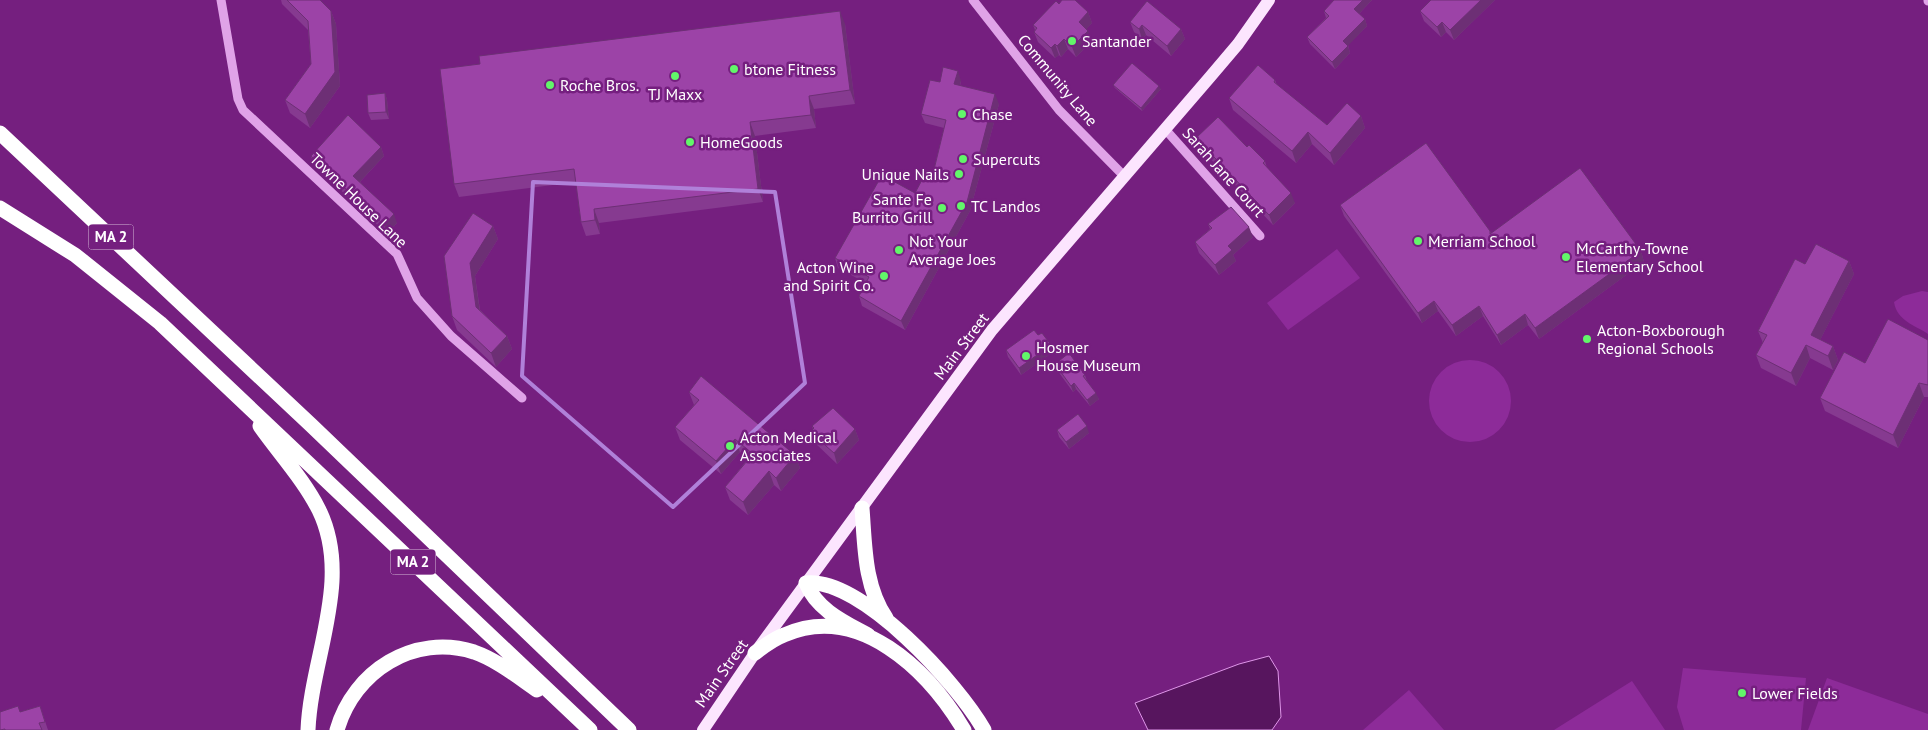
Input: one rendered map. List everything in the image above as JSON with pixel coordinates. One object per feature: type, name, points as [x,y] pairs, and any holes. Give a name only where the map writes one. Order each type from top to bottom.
[{"type":"highway","name":"MA 2","points":[[0,133],[304,419],[629,730]]},
{"type":"highway","name":"MA 2","points":[[0,208],[52,239],[104,276],[160,323],[590,730]]},
{"type":"highway","points":[[235,393],[314,502],[321,516],[330,545],[332,587],[308,730]]},
{"type":"highway","points":[[862,508],[866,559],[874,594],[887,618],[902,635]]},
{"type":"highway","points":[[806,583],[818,602],[838,618],[868,635],[900,657],[921,676],[938,694],[964,730]]},
{"type":"highway","points":[[806,583],[823,583],[836,588],[871,609],[902,635],[949,680],[984,730]]},
{"type":"highway","points":[[755,653],[783,635],[812,627],[840,627],[868,635]]},
{"type":"highway","points":[[336,730],[349,699],[367,678],[386,662],[401,655],[428,648],[458,648],[481,655],[570,711]]},
{"type":"main road","name":"Main Street","points":[[702,730],[755,653],[998,323],[1238,44],[1269,0]]},
{"type":"street","name":"Towne House Lane","points":[[221,0],[238,99],[243,110],[397,254],[417,298],[451,336],[522,398]]},
{"type":"street","name":"Community Lane","points":[[973,0],[1059,110],[1124,176]]},
{"type":"street","name":"Sarah Jane Court","points":[[1165,129],[1260,236]]},
{"type":"highlighted area","points":[[533,182],[775,192],[805,383],[673,507],[522,376]]},
{"type":"shaded area","points":[[1337,249],[1360,278],[1288,330],[1267,303]]},
{"type":"shaded area","points":[[1922,291],[1928,292],[1928,334],[1907,322],[1899,314],[1894,302],[1903,296]]},
{"type":"shaded area","points":[[1470,360],[1486,363],[1499,372],[1508,385],[1511,401],[1508,417],[1499,430],[1486,439],[1470,442],[1454,439],[1441,430],[1432,417],[1429,401],[1432,385],[1441,372],[1454,363]]},
{"type":"shaded area","points":[[1269,656],[1278,671],[1281,717],[1272,730],[1148,730],[1135,703],[1239,664]]},
{"type":"shaded area","name":"Lower Fields","points":[[1683,668],[1806,678],[1801,730],[1684,730],[1677,707]]},
{"type":"shaded area","name":"Lower Fields","points":[[1827,678],[1928,714],[1928,730],[1808,730]]},
{"type":"shaded area","points":[[1632,681],[1665,730],[1554,730]]},
{"type":"shaded area","points":[[1409,690],[1444,730],[1363,730]]},
{"type":"building","points":[[287,0],[320,0],[331,11],[335,72],[305,114],[285,100],[311,64],[308,21]]},
{"type":"building","points":[[1062,0],[1075,0],[1088,12],[1079,22],[1088,31],[1072,47],[1064,39],[1057,46],[1055,44],[1051,48],[1034,32],[1037,28],[1033,25],[1056,1],[1059,4]]},
{"type":"building","points":[[1334,0],[1363,0],[1354,9],[1365,19],[1343,41],[1348,46],[1332,62],[1307,37],[1329,16],[1324,11]]},
{"type":"building","points":[[1431,0],[1481,0],[1450,30],[1442,22],[1437,27],[1420,11]]},
{"type":"building","points":[[1147,1],[1181,29],[1167,46],[1142,25],[1139,29],[1130,22]]},
{"type":"building","points":[[840,11],[850,90],[809,96],[811,115],[750,122],[758,189],[594,209],[595,220],[581,222],[574,169],[454,184],[440,69],[480,64],[479,56]]},
{"type":"building","points":[[1132,63],[1159,86],[1141,108],[1113,85]]},
{"type":"building","points":[[1258,65],[1275,80],[1274,82],[1327,125],[1347,103],[1361,116],[1330,153],[1308,132],[1292,151],[1229,98]]},
{"type":"building","points":[[943,67],[958,71],[954,84],[995,94],[967,202],[901,321],[859,296],[869,277],[835,258],[882,175],[915,193],[923,178],[931,182],[946,120],[921,114],[930,80],[940,82]]},
{"type":"building","points":[[385,93],[386,112],[368,113],[367,95]]},
{"type":"building","points":[[348,115],[381,147],[353,176],[394,214],[384,225],[311,156]]},
{"type":"building","points":[[1218,117],[1247,147],[1249,145],[1265,161],[1263,163],[1291,193],[1269,215],[1196,138]]},
{"type":"building","points":[[1426,143],[1490,231],[1490,234],[1580,168],[1641,251],[1535,328],[1525,314],[1497,335],[1479,306],[1452,325],[1434,301],[1418,313],[1340,205]]},
{"type":"building","points":[[1231,207],[1249,227],[1228,246],[1232,250],[1215,265],[1195,242],[1212,228],[1208,224]]},
{"type":"building","points":[[473,213],[493,226],[470,263],[476,307],[507,336],[491,353],[452,316],[444,256]]},
{"type":"building","points":[[1816,244],[1849,261],[1811,335],[1833,346],[1828,356],[1806,345],[1791,373],[1756,355],[1767,335],[1758,331],[1795,259],[1805,264]]},
{"type":"building","points":[[1888,319],[1928,340],[1928,385],[1919,383],[1893,435],[1820,398],[1844,352],[1865,363]]},
{"type":"building","points":[[1034,330],[1038,335],[1042,333],[1051,345],[1019,368],[1006,350]]},
{"type":"building","points":[[1069,353],[1096,393],[1087,400],[1074,383],[1071,386],[1055,364]]},
{"type":"building","name":"Acton Medical Associates","points":[[701,376],[795,455],[776,478],[769,471],[743,502],[725,487],[753,454],[735,439],[716,461],[675,427],[699,400],[689,392]]},
{"type":"building","points":[[833,408],[855,429],[834,453],[810,432],[814,428],[812,426]]},
{"type":"building","points":[[1078,414],[1087,426],[1066,442],[1057,430]]},
{"type":"building","points":[[18,706],[20,712],[40,706],[45,722],[39,723],[42,730],[0,730],[0,712]]},
{"type":"place","name":"Santander","points":[[1072,41]]},
{"type":"place","name":"btone Fitness","points":[[734,69]]},
{"type":"place","name":"TJ Maxx","points":[[675,76]]},
{"type":"place","name":"Roche Bros.","points":[[550,85]]},
{"type":"place","name":"Chase","points":[[962,114]]},
{"type":"place","name":"HomeGoods","points":[[690,142]]},
{"type":"place","name":"Supercuts","points":[[963,159]]},
{"type":"place","name":"Unique Nails","points":[[959,174]]},
{"type":"place","name":"TC Landos","points":[[961,206]]},
{"type":"place","name":"Sante Fe Burrito Grill","points":[[942,208]]},
{"type":"place","name":"Merriam School","points":[[1418,241]]},
{"type":"place","name":"Not Your Average Joes","points":[[899,250]]},
{"type":"place","name":"McCarthy-Towne Elementary School","points":[[1566,257]]},
{"type":"place","name":"Acton Wine and Spirit Co.","points":[[884,276]]},
{"type":"place","name":"Acton-Boxborough Regional Schools","points":[[1587,339]]},
{"type":"place","name":"Hosmer House Museum","points":[[1026,356]]},
{"type":"place","name":"Acton Medical Associates","points":[[730,446]]},
{"type":"place","name":"Lower Fields","points":[[1742,693]]}]
